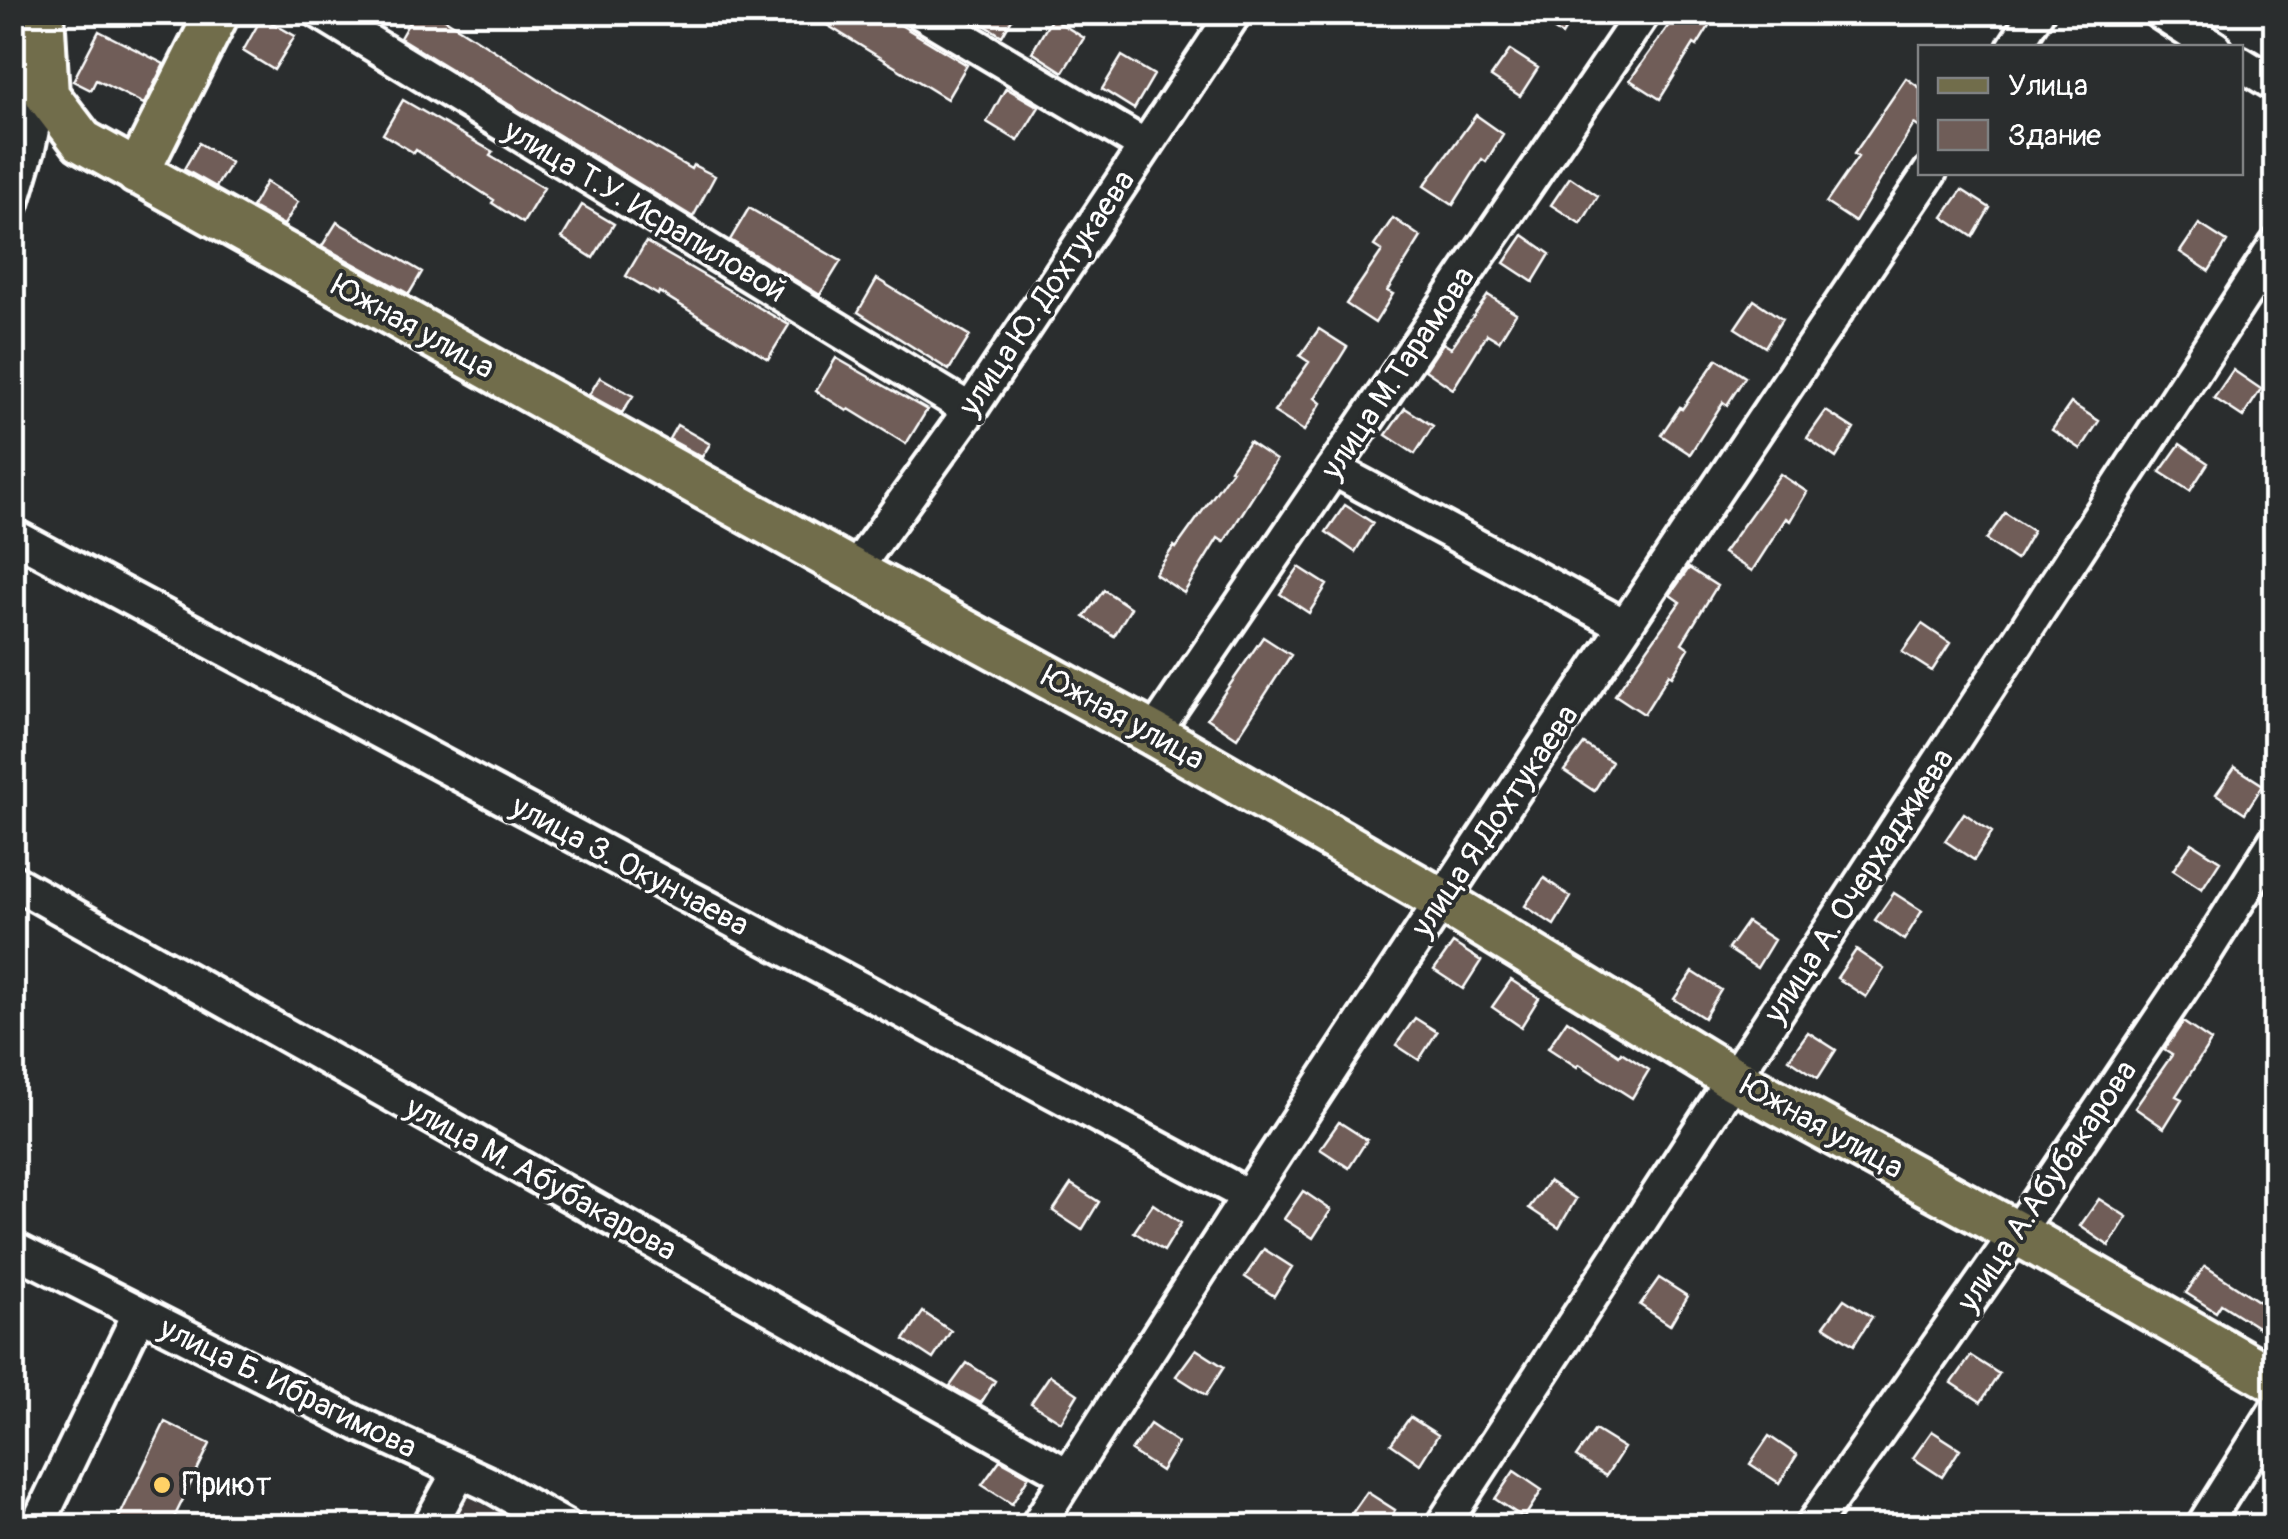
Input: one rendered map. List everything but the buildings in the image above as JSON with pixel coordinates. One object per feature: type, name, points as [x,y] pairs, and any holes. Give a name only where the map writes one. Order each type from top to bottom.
[{"type":"main road","name":"Южная улица","points":[[42,12],[48,95],[82,141],[1153,734],[1442,900],[1734,1079],[2276,1381]]},
{"type":"main road","points":[[137,174],[218,12]]},
{"type":"street","points":[[12,203],[28,150],[56,12]]},
{"type":"street","name":"улица Т.У. Исрапиловой","points":[[320,12],[970,410]]},
{"type":"street","points":[[920,12],[1145,146]]},
{"type":"street","name":"улица Ю. Дохтукаева","points":[[854,571],[970,410],[1235,12]]},
{"type":"street","name":"улица М.Тарамова","points":[[1153,734],[1644,12]]},
{"type":"street","points":[[2016,45],[2037,12]]},
{"type":"street","points":[[2159,12],[2210,45]]},
{"type":"street","points":[[2243,65],[2276,85]]},
{"type":"street","name":"улица Я.Дохтукаева","points":[[1038,1526],[1442,900],[1928,175]]},
{"type":"street","name":"улица А. Очерхаджиева","points":[[1442,1526],[2276,245]]},
{"type":"street","points":[[1333,469],[1625,626]]},
{"type":"street","name":"улица З. Окунчаева","points":[[12,535],[1248,1196]]},
{"type":"street","name":"улица А.Абубакарова","points":[[1812,1526],[2016,1233],[2203,956],[2276,840]]},
{"type":"street","name":"улица М. Абубакарова","points":[[12,882],[1069,1476]]},
{"type":"street","name":"улица Б. Ибрагимова","points":[[12,1248],[491,1485],[564,1526]]},
{"type":"street","points":[[37,1526],[139,1314]]},
{"type":"street","points":[[2203,1526],[2276,1410]]},
{"type":"street","points":[[429,1526],[458,1472]]},
{"type":"shaded area","points":[[463,1494],[525,1526],[446,1526]]},
{"type":"place","name":"Приют","points":[[162,1485]]}]
